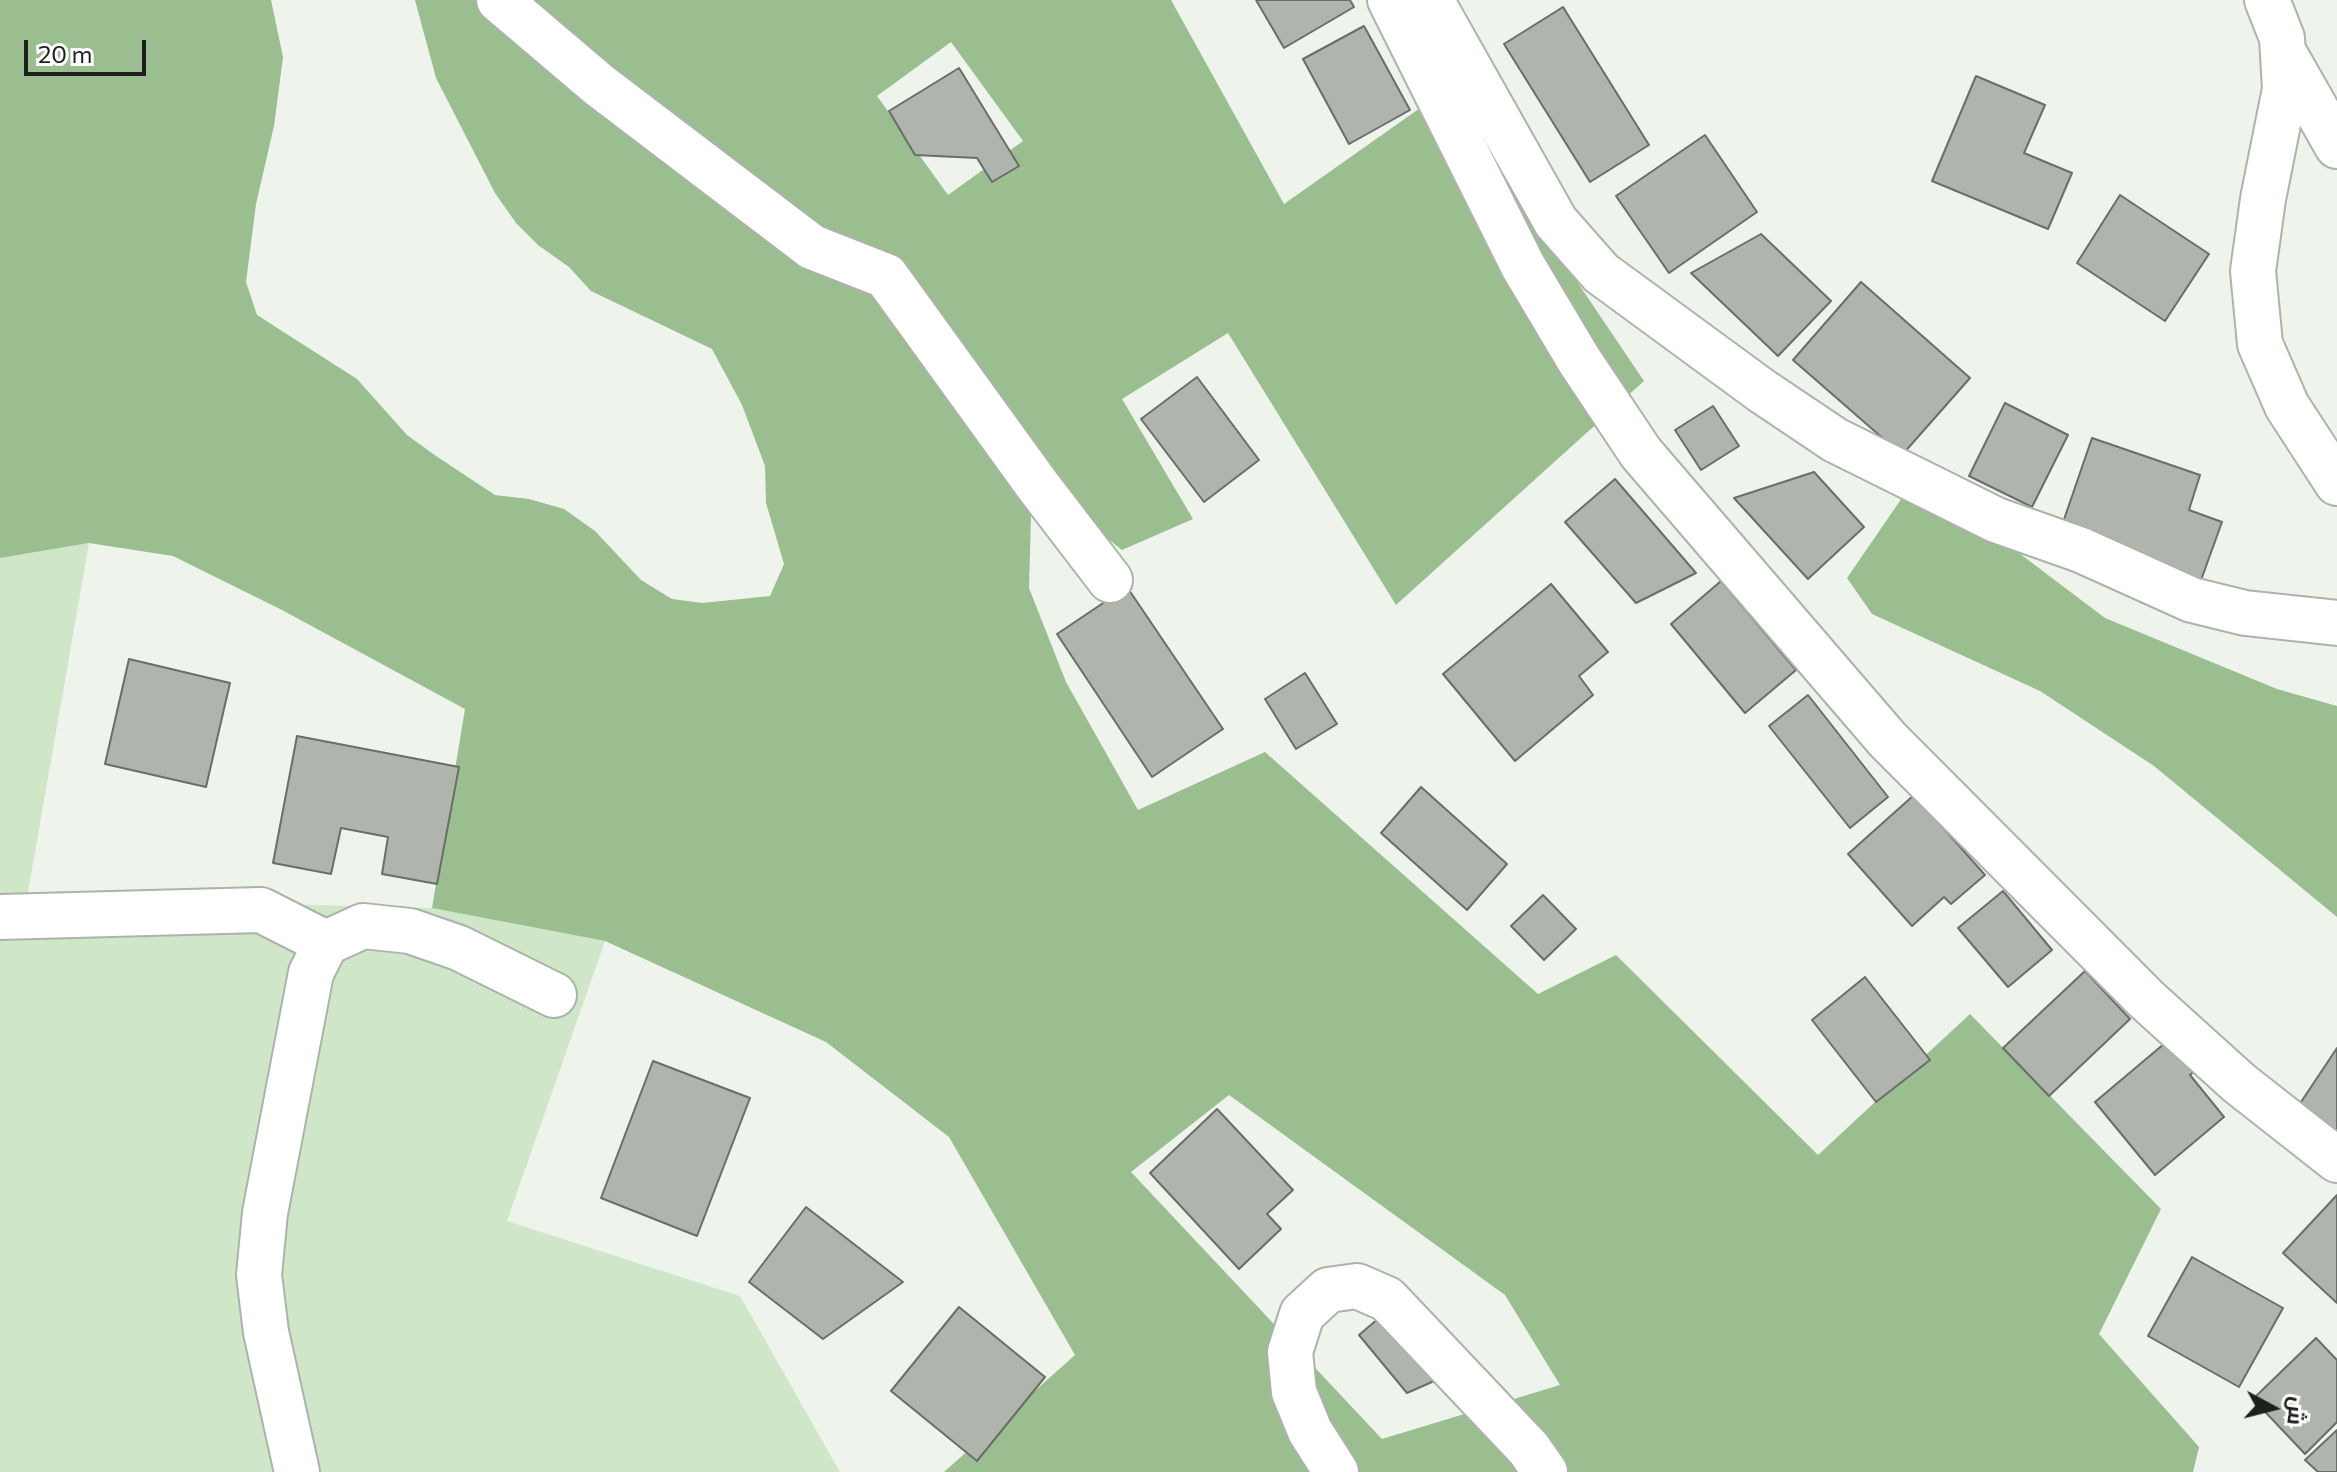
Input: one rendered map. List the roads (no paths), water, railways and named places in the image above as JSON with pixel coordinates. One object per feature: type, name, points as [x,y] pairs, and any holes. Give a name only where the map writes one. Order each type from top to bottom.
[{"type":"street","points":[[499,0],[599,85],[812,247],[886,276],[1110,580]]},
{"type":"street","points":[[1390,0],[1523,266],[1579,360],[1641,453],[1887,739],[2146,999],[2239,1083],[2337,1160]]},
{"type":"street","points":[[1431,0],[1556,222],[1601,273],[1762,391],[1835,440],[1996,520],[2081,550],[2192,600],[2245,613],[2337,623]]},
{"type":"street","points":[[2267,0],[2282,38],[2285,89],[2263,199],[2253,271],[2260,344],[2287,406],[2337,483]]},
{"type":"street","points":[[2282,49],[2337,146]]},
{"type":"street","points":[[0,917],[261,910],[326,943]]},
{"type":"street","points":[[297,1472],[266,1332],[259,1275],[265,1213],[311,973],[326,943],[363,926],[410,931],[459,948],[554,995]]},
{"type":"street","points":[[1336,1472],[1310,1431],[1294,1392],[1290,1352],[1302,1314],[1328,1290],[1357,1286],[1387,1299],[1529,1449],[1545,1472]]}]
